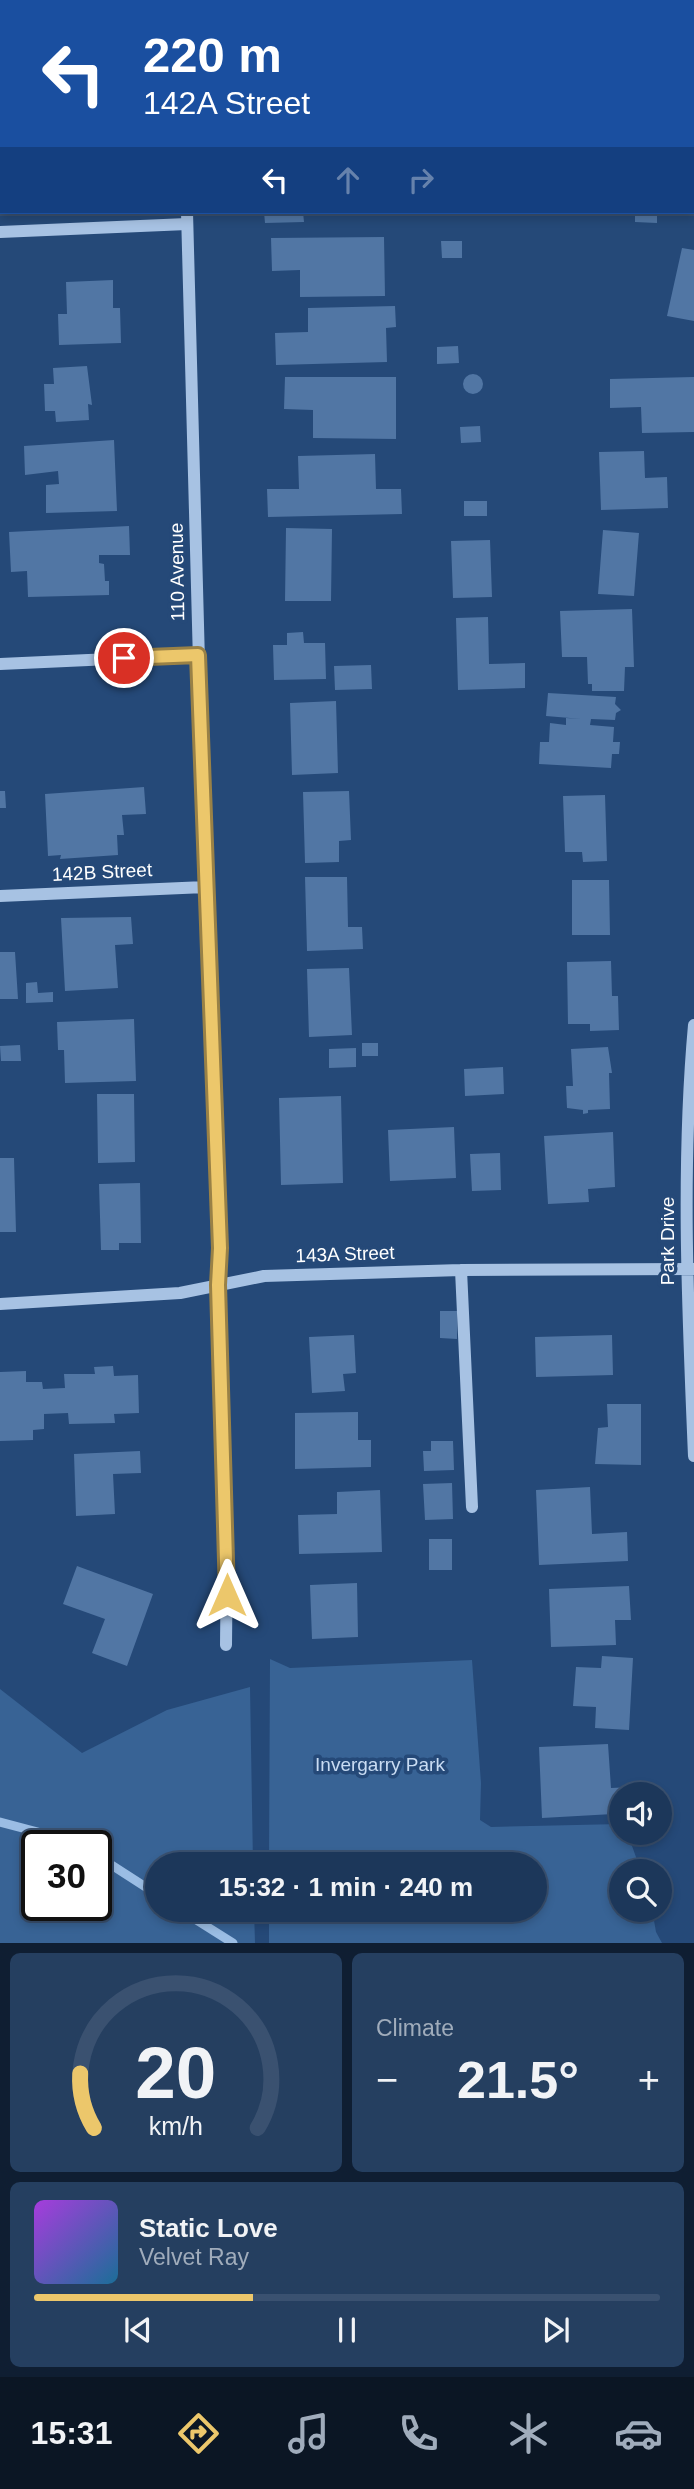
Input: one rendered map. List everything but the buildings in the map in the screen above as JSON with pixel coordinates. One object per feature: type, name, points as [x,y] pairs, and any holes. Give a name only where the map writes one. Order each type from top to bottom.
[{"type":"street","points":[[0,232],[187,218]]},
{"type":"street","name":"110 Avenue","points":[[187,218],[205,887],[220,1248],[218,1285],[227,1545],[226,1645]]},
{"type":"street","points":[[0,664],[198,655]]},
{"type":"street","name":"142B Street","points":[[0,896],[205,887]]},
{"type":"street","name":"Park Drive","points":[[694,1025],[686,1112],[694,1456]]},
{"type":"street","name":"143A Street","points":[[0,1304],[180,1293],[264,1276],[461,1270],[690,1269]]},
{"type":"street","points":[[461,1270],[472,1507]]},
{"type":"green space","name":"Invergarry Park","points":[[270,1659],[290,1668],[472,1660],[481,1783],[480,1820],[491,1827],[609,1824],[609,1845],[632,1845],[637,1859],[609,1859],[609,1922],[654,1922],[662,1943],[269,1943],[269,1922],[547,1922],[547,1852],[269,1852]]},
{"type":"green space","points":[[250,1687],[253,1852],[145,1852],[145,1922],[254,1922],[255,1943],[0,1943],[0,1689],[82,1753],[167,1710]]},
{"type":"waterway","points":[[0,1822],[30,1830]]},
{"type":"waterway","points":[[112,1865],[145,1887]]},
{"type":"waterway","points":[[200,1922],[233,1943]]},
{"type":"route","points":[[124,658],[198,655],[220,1248],[218,1285],[227,1595]]}]
